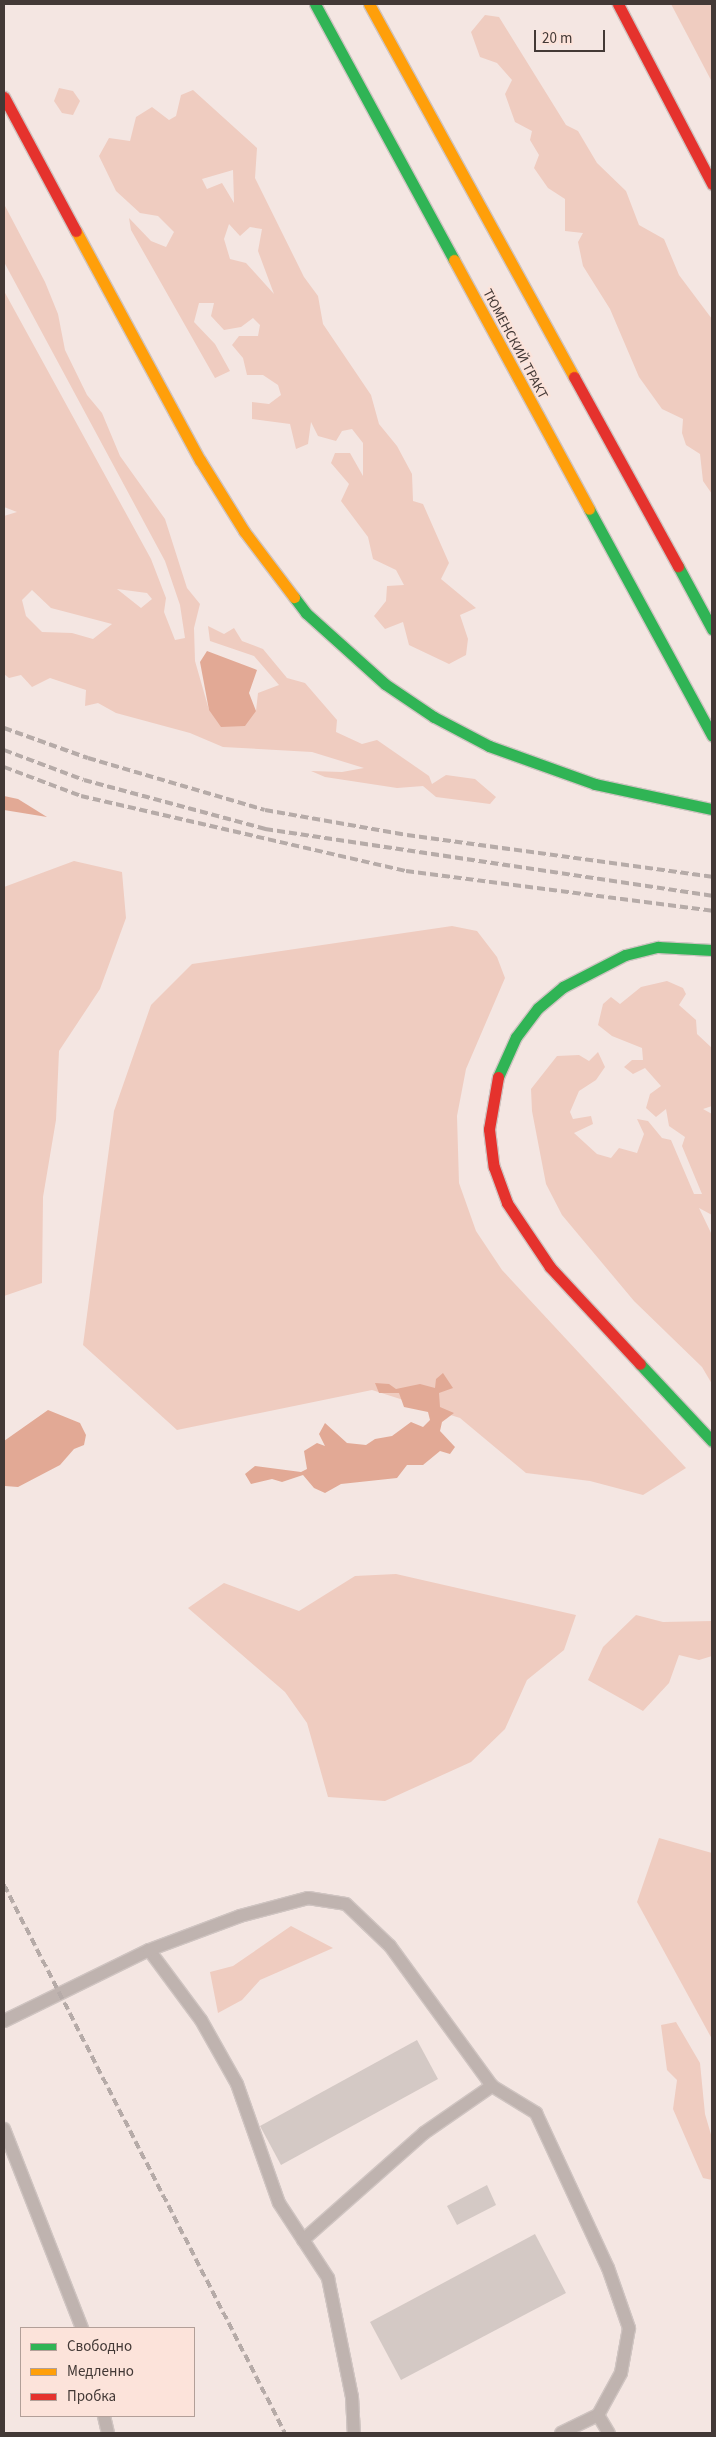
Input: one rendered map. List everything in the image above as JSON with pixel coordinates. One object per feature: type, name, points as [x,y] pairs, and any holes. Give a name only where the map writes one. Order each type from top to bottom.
[{"type":"main road","name":"ТЮМЕНСКИЙ ТРАКТ","points":[[315,4],[712,736]]},
{"type":"main road","points":[[369,4],[712,629]]},
{"type":"main road","points":[[618,4],[712,184]]},
{"type":"main road","points":[[4,97],[200,460],[255,547],[306,613],[385,684],[434,717],[489,746],[595,784],[652,799],[712,809]]},
{"type":"main road","points":[[712,950],[658,947],[625,954],[563,987],[538,1008],[516,1037],[500,1068],[488,1129],[494,1167],[507,1203],[526,1235],[550,1267],[712,1441]]},
{"type":"lane","points":[[4,2021],[149,1950],[240,1916],[308,1898],[346,1904],[390,1946],[492,2086],[536,2113],[608,2268],[629,2328],[621,2373],[598,2415],[561,2433]]},
{"type":"lane","points":[[149,1950],[201,2020],[237,2084],[279,2203],[328,2278],[352,2397],[354,2433]]},
{"type":"lane","points":[[303,2240],[424,2133],[492,2086]]},
{"type":"lane","points":[[4,2129],[82,2327]]},
{"type":"lane","points":[[598,2415],[609,2433]]},
{"type":"lane","points":[[104,2417],[108,2433]]},
{"type":"shaded area","points":[[671,4],[712,4],[712,82]]},
{"type":"shaded area","points":[[485,15],[499,17],[566,125],[578,131],[597,163],[626,191],[639,225],[664,239],[679,275],[712,319],[712,494],[703,481],[700,454],[686,445],[682,433],[683,419],[662,409],[639,377],[610,309],[583,266],[578,242],[583,233],[565,231],[565,199],[548,188],[534,168],[539,155],[530,140],[532,131],[515,122],[505,94],[512,80],[497,63],[480,57],[471,32]]},
{"type":"shaded area","points":[[59,88],[73,91],[80,101],[73,115],[62,113],[54,101]]},
{"type":"shaded area","points":[[193,90],[257,148],[255,178],[304,277],[318,296],[323,324],[371,395],[379,424],[397,446],[412,474],[413,501],[423,504],[449,563],[441,579],[476,608],[460,615],[468,639],[466,655],[449,664],[409,645],[403,622],[385,629],[374,616],[386,601],[387,586],[404,585],[396,570],[373,559],[368,537],[341,501],[349,484],[331,463],[335,453],[350,453],[363,476],[363,443],[352,429],[342,431],[336,441],[318,436],[311,422],[308,444],[296,449],[290,424],[252,419],[252,402],[269,404],[281,395],[278,385],[263,375],[247,375],[243,358],[232,345],[239,336],[258,336],[260,325],[253,318],[241,327],[224,330],[211,316],[214,303],[199,303],[194,322],[215,344],[230,371],[215,378],[131,230],[129,218],[151,241],[166,247],[174,232],[158,216],[140,213],[116,191],[99,156],[109,138],[130,141],[136,117],[152,107],[169,120],[176,116],[181,95]],"holes":[[[233,170],[234,202],[234,203],[222,183],[207,189],[202,179]],[[229,224],[240,236],[250,227],[262,229],[258,251],[274,294],[246,263],[230,259],[224,239]]]},
{"type":"shaded area","points":[[4,204],[45,282],[58,314],[65,350],[87,395],[102,413],[120,456],[165,519],[187,588],[200,604],[194,628],[195,661],[209,710],[256,711],[258,693],[279,685],[254,656],[210,641],[208,626],[224,634],[234,628],[242,641],[263,649],[287,678],[305,683],[337,720],[336,732],[362,744],[377,740],[429,776],[432,784],[446,775],[475,779],[496,797],[490,804],[436,797],[423,786],[397,788],[325,777],[311,771],[342,772],[364,768],[312,752],[223,747],[190,733],[116,713],[98,703],[85,706],[86,690],[50,678],[32,687],[21,675],[9,678],[4,674],[4,516],[17,512],[4,507],[4,291],[151,559],[166,598],[164,612],[175,640],[185,638],[180,605],[165,561],[4,262]],"holes":[[[117,589],[147,593],[152,599],[141,608]],[[32,590],[51,608],[112,624],[93,639],[72,633],[42,632],[26,616],[22,600]]]},
{"type":"shaded area","points":[[207,651],[257,670],[249,693],[256,711],[245,726],[221,727],[209,710],[200,662]]},
{"type":"shaded area","points":[[4,796],[18,799],[47,817],[4,810]]},
{"type":"shaded area","points":[[74,861],[122,872],[126,918],[100,989],[59,1051],[56,1120],[43,1197],[42,1283],[4,1296],[4,887]]},
{"type":"shaded area","points":[[452,926],[477,931],[497,957],[505,978],[466,1069],[457,1116],[459,1183],[476,1231],[502,1270],[686,1468],[643,1495],[590,1481],[526,1473],[460,1418],[372,1390],[177,1430],[83,1345],[114,1111],[151,1005],[192,964]]},
{"type":"shaded area","points":[[667,981],[683,988],[686,994],[679,1005],[696,1020],[697,1034],[712,1048],[712,1106],[703,1109],[712,1114],[712,1215],[699,1208],[712,1235],[712,1384],[702,1367],[634,1301],[562,1215],[546,1184],[532,1111],[531,1089],[557,1056],[579,1055],[589,1061],[598,1052],[605,1067],[596,1080],[579,1091],[570,1112],[573,1119],[591,1116],[593,1124],[574,1133],[597,1154],[611,1158],[619,1148],[637,1153],[644,1134],[637,1119],[648,1121],[662,1138],[671,1140],[694,1194],[702,1194],[682,1146],[685,1137],[669,1126],[666,1109],[656,1117],[646,1108],[650,1094],[661,1086],[645,1068],[633,1074],[624,1067],[632,1060],[643,1060],[642,1048],[612,1036],[598,1025],[603,1004],[611,997],[620,1004],[641,987]]},
{"type":"shaded area","points":[[443,1373],[453,1388],[439,1393],[440,1407],[454,1413],[442,1422],[440,1431],[455,1447],[450,1454],[440,1451],[423,1465],[407,1465],[397,1478],[341,1484],[325,1493],[314,1488],[303,1475],[282,1482],[272,1479],[251,1484],[245,1474],[255,1466],[301,1472],[307,1469],[304,1451],[317,1443],[325,1446],[319,1434],[325,1423],[347,1443],[366,1445],[375,1439],[392,1436],[411,1422],[423,1427],[430,1420],[428,1412],[404,1407],[399,1393],[379,1393],[375,1383],[389,1384],[396,1389],[420,1384],[435,1388],[436,1379]]},
{"type":"shaded area","points":[[48,1410],[80,1423],[86,1435],[84,1445],[74,1449],[60,1465],[18,1487],[5,1486],[4,1441]]},
{"type":"shaded area","points":[[396,1574],[576,1615],[564,1650],[527,1680],[505,1729],[471,1762],[385,1801],[328,1797],[307,1723],[285,1692],[188,1608],[224,1583],[299,1611],[355,1576]]},
{"type":"shaded area","points":[[636,1615],[663,1622],[712,1621],[712,1656],[699,1660],[679,1655],[669,1683],[643,1711],[588,1680],[603,1647]]},
{"type":"shaded area","points":[[659,1838],[712,1853],[712,2039],[637,1902]]},
{"type":"shaded area","points":[[291,1926],[333,1948],[260,1980],[242,2000],[218,2013],[210,1972],[233,1966]]},
{"type":"shaded area","points":[[676,2022],[700,2063],[705,2114],[712,2138],[712,2180],[703,2178],[673,2109],[677,2080],[667,2070],[661,2025]]},
{"type":"building","points":[[417,2040],[438,2079],[281,2165],[260,2126]]},
{"type":"building","points":[[487,2185],[496,2205],[457,2225],[447,2206]]},
{"type":"building","points":[[535,2234],[566,2293],[401,2380],[370,2322]]},
{"type":"railway","points":[[4,728],[88,758],[265,810],[407,835],[712,877]]},
{"type":"railway","points":[[4,750],[84,780],[265,829],[712,896]]},
{"type":"railway","points":[[4,767],[81,796],[406,871],[712,911]]},
{"type":"railway","points":[[4,1885],[285,2433]]},
{"type":"traffic: fast","points":[[315,4],[454,260]]},
{"type":"traffic: fast","points":[[589,509],[712,736]]},
{"type":"traffic: fast","points":[[678,566],[712,629]]},
{"type":"traffic: fast","points":[[294,597],[306,613],[385,684],[434,717],[489,746],[595,784],[712,809]]},
{"type":"traffic: fast","points":[[498,1077],[516,1037],[538,1008],[563,987],[625,955],[658,947],[712,950]]},
{"type":"traffic: fast","points":[[640,1364],[712,1441]]},
{"type":"traffic: slow","points":[[369,4],[574,377]]},
{"type":"traffic: slow","points":[[76,231],[200,460],[244,531],[294,597]]},
{"type":"traffic: slow","points":[[454,260],[589,509]]},
{"type":"traffic: jam","points":[[618,4],[712,184]]},
{"type":"traffic: jam","points":[[4,97],[76,231]]},
{"type":"traffic: jam","points":[[574,377],[678,566]]},
{"type":"traffic: jam","points":[[498,1077],[489,1129],[494,1167],[507,1203],[550,1267],[640,1364]]}]
